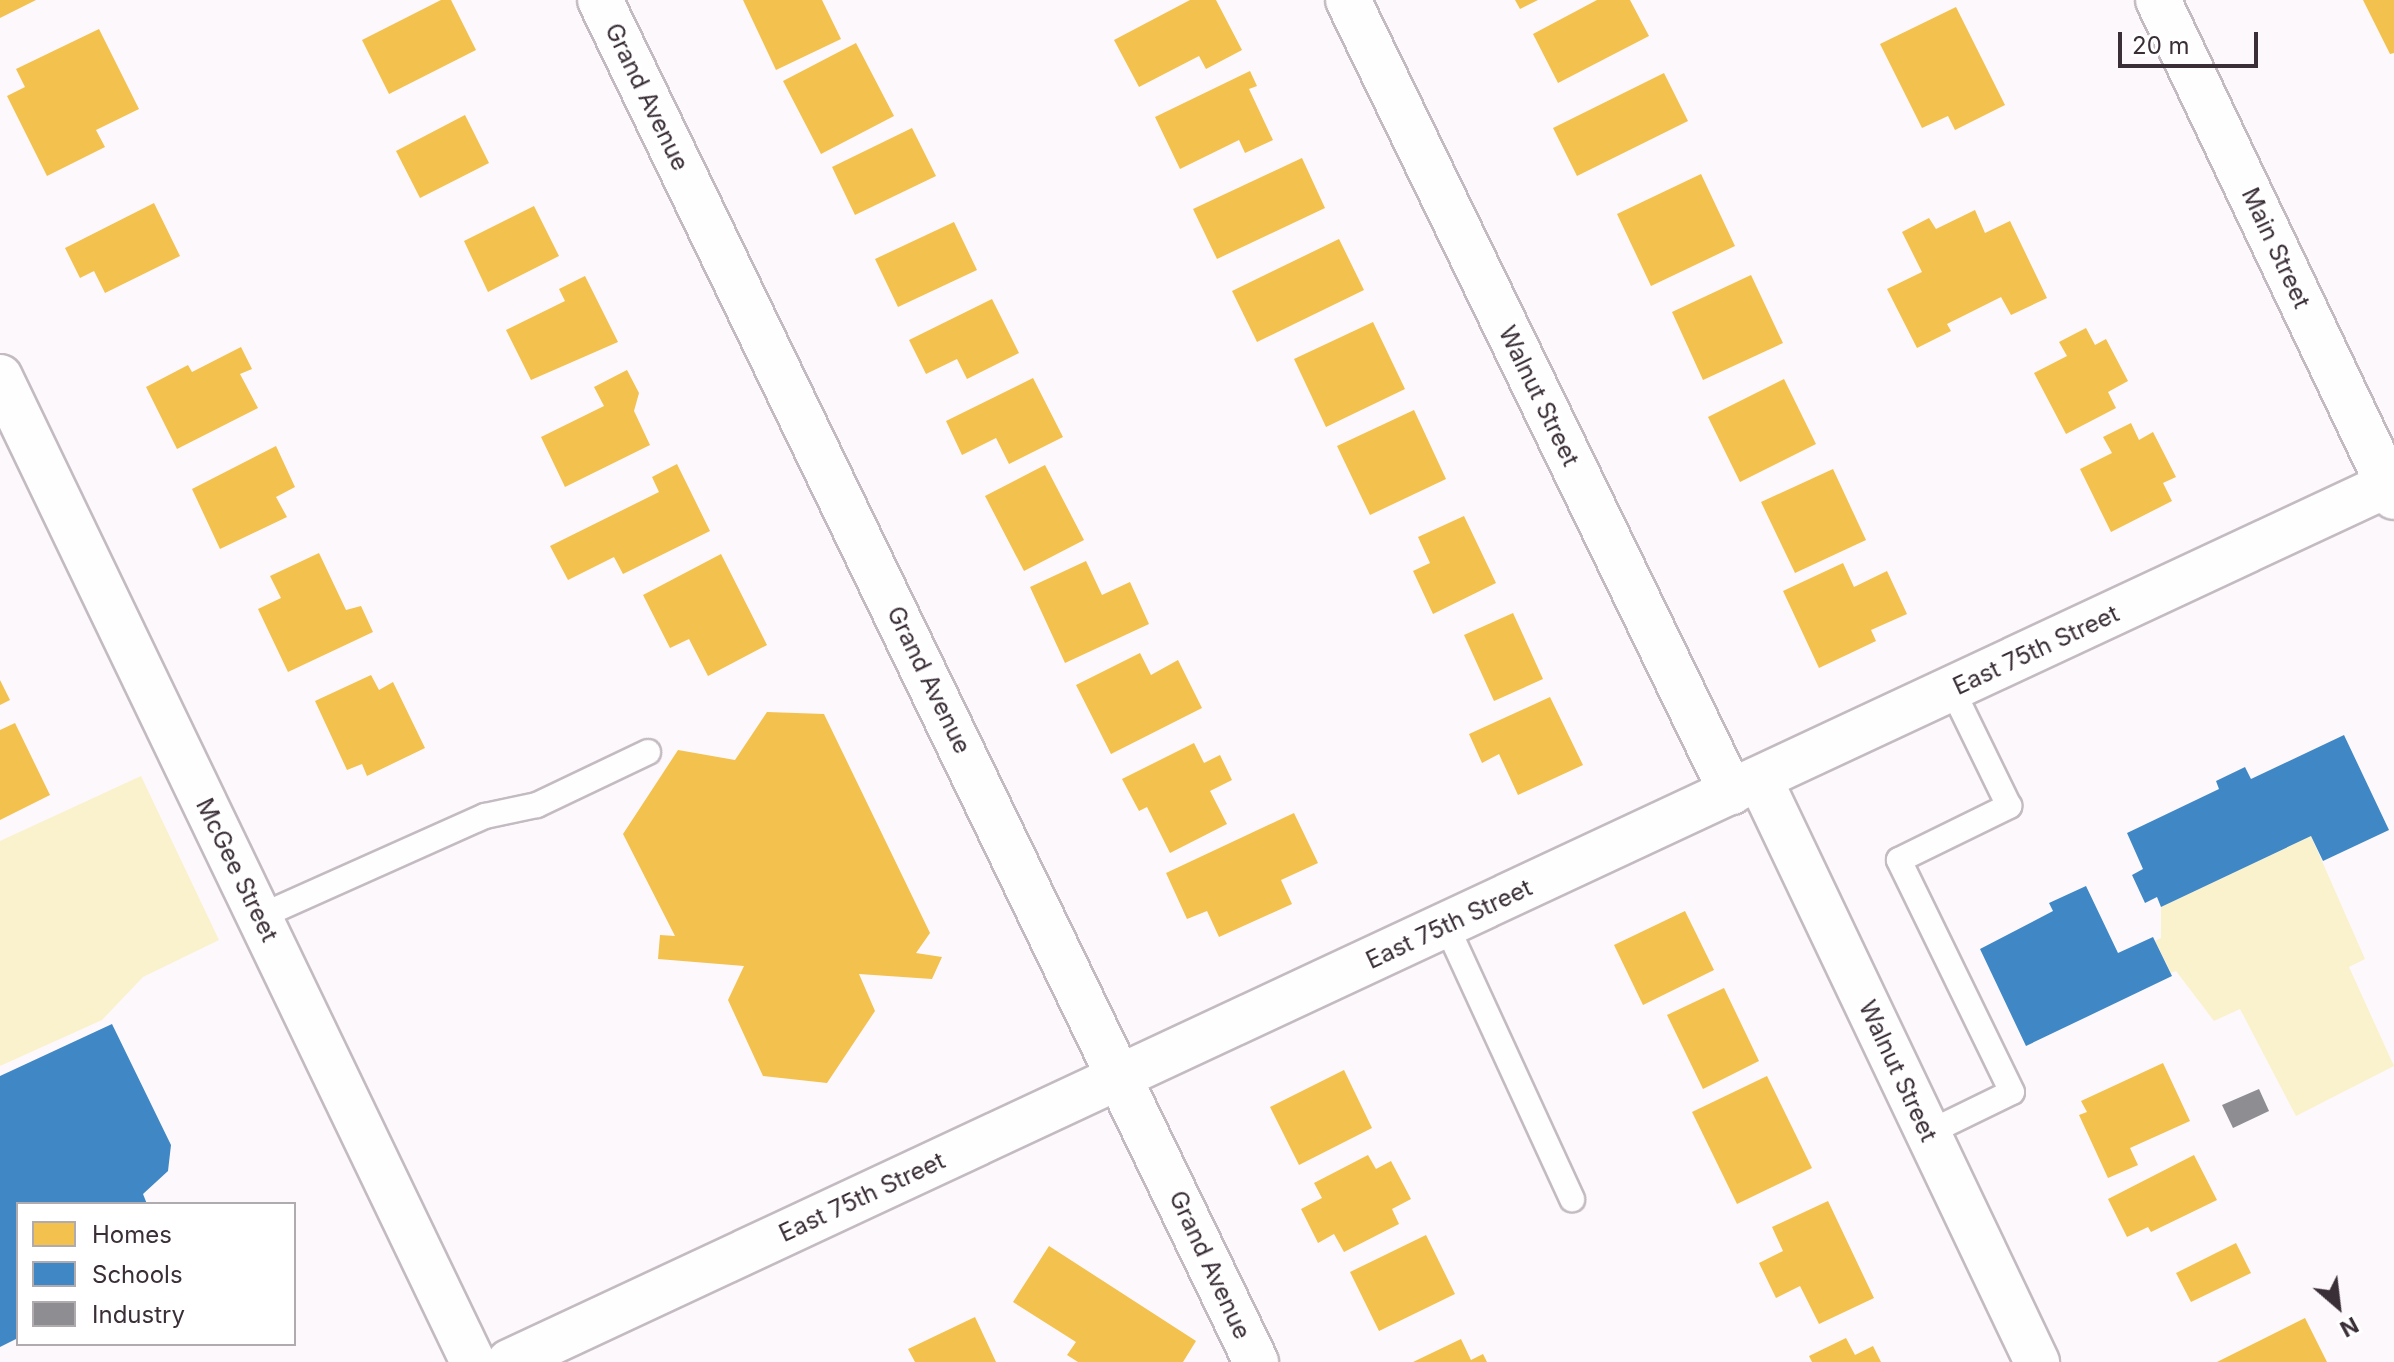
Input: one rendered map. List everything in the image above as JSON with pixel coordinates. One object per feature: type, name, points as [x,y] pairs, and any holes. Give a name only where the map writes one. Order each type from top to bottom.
[{"type":"street","name":"Grand Avenue","points":[[600,0],[1121,1076],[1256,1362]]},
{"type":"street","name":"Walnut Street","points":[[1348,0],[1745,786],[1928,1133],[2037,1362]]},
{"type":"street","name":"Main Street","points":[[2158,0],[2392,488]]},
{"type":"street","name":"McGee Street","points":[[0,377],[473,1362]]},
{"type":"street","name":"East 75th Street","points":[[509,1362],[1952,689],[2392,488]]},
{"type":"lane","points":[[1928,1133],[2012,1092],[1899,860],[2009,806],[1952,689]]},
{"type":"lane","points":[[259,917],[485,816],[537,805],[648,752]]},
{"type":"lane","points":[[1446,925],[1572,1199]]},
{"type":"shaded area","points":[[141,776],[219,940],[143,977],[102,1020],[0,1066],[0,841]]},
{"type":"shaded area","points":[[2311,836],[2365,959],[2349,967],[2394,1066],[2296,1116],[2240,1009],[2214,1021],[2176,971],[2171,973],[2155,941],[2161,938],[2161,907]]},
{"type":"building: Homes","points":[[0,0],[36,0],[0,18]]},
{"type":"building: Homes","points":[[441,0],[451,0],[476,50],[389,94],[362,40]]},
{"type":"building: Homes","points":[[743,0],[822,0],[841,39],[776,70]]},
{"type":"building: Homes","points":[[1190,0],[1216,0],[1242,50],[1206,69],[1199,56],[1139,87],[1114,40]]},
{"type":"building: Homes","points":[[1515,0],[1538,0],[1520,9]]},
{"type":"building: Homes","points":[[1597,0],[1630,0],[1649,36],[1558,83],[1533,34]]},
{"type":"building: Homes","points":[[2363,0],[2394,0],[2394,53],[2390,54]]},
{"type":"building: Homes","points":[[1956,7],[2005,105],[1955,130],[1948,116],[1922,128],[1880,44]]},
{"type":"building: Homes","points":[[99,29],[139,109],[96,130],[105,147],[47,176],[7,96],[25,87],[16,69]]},
{"type":"building: Homes","points":[[856,43],[894,116],[821,154],[783,81]]},
{"type":"building: Homes","points":[[1250,71],[1257,86],[1249,89],[1273,140],[1245,153],[1239,140],[1180,169],[1155,117]]},
{"type":"building: Homes","points":[[1664,73],[1688,121],[1577,176],[1553,128]]},
{"type":"building: Homes","points":[[465,115],[489,163],[420,198],[396,151]]},
{"type":"building: Homes","points":[[912,128],[936,176],[855,215],[832,167]]},
{"type":"building: Homes","points":[[1302,158],[1325,208],[1217,259],[1193,209]]},
{"type":"building: Homes","points":[[1701,174],[1735,246],[1651,286],[1617,214]]},
{"type":"building: Homes","points":[[154,203],[180,256],[105,293],[94,271],[80,278],[65,248]]},
{"type":"building: Homes","points":[[534,206],[559,256],[488,292],[464,241]]},
{"type":"building: Homes","points":[[1975,210],[1985,233],[2010,221],[2047,298],[2011,315],[2001,297],[1947,324],[1951,331],[1917,348],[1887,289],[1922,272],[1902,232],[1929,218],[1936,229]]},
{"type":"building: Homes","points":[[954,222],[977,270],[898,307],[875,259]]},
{"type":"building: Homes","points":[[1339,239],[1364,290],[1257,342],[1232,291]]},
{"type":"building: Homes","points":[[1751,275],[1783,343],[1703,380],[1672,312]]},
{"type":"building: Homes","points":[[585,276],[618,342],[531,380],[506,330],[565,301],[559,289]]},
{"type":"building: Homes","points":[[992,299],[1019,353],[967,379],[957,359],[926,374],[909,340]]},
{"type":"building: Homes","points":[[1373,322],[1405,389],[1326,427],[1294,359]]},
{"type":"building: Homes","points":[[2086,328],[2095,345],[2106,339],[2128,381],[2108,392],[2116,408],[2066,434],[2034,373],[2067,356],[2059,342]]},
{"type":"building: Homes","points":[[241,347],[252,369],[240,374],[258,408],[177,449],[146,387],[188,365],[192,372]]},
{"type":"building: Homes","points":[[627,370],[639,393],[634,411],[650,445],[565,487],[541,437],[604,406],[594,387]]},
{"type":"building: Homes","points":[[1033,378],[1063,437],[1009,464],[996,438],[962,455],[946,421]]},
{"type":"building: Homes","points":[[1784,379],[1816,444],[1740,482],[1708,417]]},
{"type":"building: Homes","points":[[1414,410],[1446,479],[1370,515],[1337,446]]},
{"type":"building: Homes","points":[[2131,423],[2139,440],[2153,432],[2176,477],[2163,483],[2172,501],[2111,532],[2080,469],[2112,453],[2103,437]]},
{"type":"building: Homes","points":[[276,446],[295,487],[276,497],[287,517],[220,549],[192,489]]},
{"type":"building: Homes","points":[[677,464],[710,531],[623,574],[614,557],[568,580],[550,546],[659,492],[652,477]]},
{"type":"building: Homes","points":[[1045,465],[1084,540],[1024,571],[985,496]]},
{"type":"building: Homes","points":[[1833,469],[1866,540],[1795,573],[1761,502]]},
{"type":"building: Homes","points":[[1464,516],[1496,583],[1433,614],[1413,571],[1430,563],[1418,537]]},
{"type":"building: Homes","points":[[319,553],[346,610],[361,606],[373,632],[288,672],[258,609],[281,598],[270,576]]},
{"type":"building: Homes","points":[[721,554],[767,645],[708,676],[689,639],[670,648],[643,595]]},
{"type":"building: Homes","points":[[1086,561],[1102,595],[1130,582],[1149,624],[1065,663],[1030,587]]},
{"type":"building: Homes","points":[[1843,563],[1854,587],[1887,571],[1907,614],[1871,630],[1876,641],[1819,668],[1783,591]]},
{"type":"building: Homes","points":[[1513,613],[1543,679],[1494,701],[1464,635]]},
{"type":"building: Homes","points":[[1140,653],[1151,675],[1178,660],[1202,708],[1111,754],[1076,685]]},
{"type":"building: Homes","points":[[371,675],[379,690],[393,682],[425,748],[367,776],[362,764],[347,770],[315,701]]},
{"type":"building: Homes","points":[[0,680],[10,700],[0,705]]},
{"type":"building: Homes","points":[[1550,697],[1583,765],[1518,795],[1499,754],[1482,763],[1469,734]]},
{"type":"building: Homes","points":[[767,712],[824,714],[930,933],[916,953],[942,957],[932,979],[859,974],[875,1011],[827,1083],[763,1076],[728,1000],[744,966],[658,959],[660,935],[675,936],[623,834],[678,750],[735,760]]},
{"type":"building: Homes","points":[[15,723],[50,795],[0,820],[0,730]]},
{"type":"building: Homes","points":[[1194,743],[1204,763],[1220,755],[1232,780],[1210,791],[1227,824],[1170,853],[1147,807],[1139,811],[1122,779]]},
{"type":"building: Homes","points":[[1294,813],[1318,863],[1281,880],[1292,904],[1219,937],[1207,911],[1187,919],[1166,873]]},
{"type":"building: Homes","points":[[1685,911],[1714,970],[1643,1005],[1614,945]]},
{"type":"building: Homes","points":[[1724,988],[1759,1061],[1703,1089],[1667,1015]]},
{"type":"building: Homes","points":[[2163,1063],[2190,1121],[2130,1148],[2138,1165],[2108,1178],[2079,1115],[2087,1112],[2081,1101]]},
{"type":"building: Homes","points":[[1344,1070],[1372,1128],[1299,1165],[1270,1107]]},
{"type":"building: Homes","points":[[1767,1076],[1812,1168],[1737,1204],[1692,1112]]},
{"type":"building: Homes","points":[[1368,1155],[1376,1169],[1391,1161],[1411,1199],[1392,1209],[1399,1224],[1344,1252],[1334,1234],[1318,1243],[1301,1209],[1322,1198],[1314,1183]]},
{"type":"building: Homes","points":[[2194,1155],[2217,1200],[2151,1232],[2148,1227],[2127,1237],[2108,1199]]},
{"type":"building: Homes","points":[[1828,1201],[1874,1298],[1819,1324],[1800,1286],[1776,1298],[1759,1263],[1783,1251],[1772,1227]]},
{"type":"building: Homes","points":[[1426,1235],[1455,1294],[1379,1331],[1350,1272]]},
{"type":"building: Homes","points":[[2236,1243],[2251,1273],[2191,1302],[2176,1273]]},
{"type":"building: Homes","points":[[1049,1246],[1196,1341],[1183,1362],[1078,1362],[1067,1355],[1076,1342],[1013,1302]]},
{"type":"building: Homes","points":[[975,1317],[996,1362],[915,1362],[908,1349]]},
{"type":"building: Homes","points":[[2305,1318],[2327,1362],[2217,1362]]},
{"type":"building: Homes","points":[[1846,1338],[1855,1355],[1873,1346],[1881,1362],[1812,1362],[1809,1356]]},
{"type":"building: Homes","points":[[1461,1339],[1471,1360],[1483,1354],[1487,1362],[1413,1362]]},
{"type":"building: Schools","points":[[2344,735],[2389,830],[2323,861],[2311,836],[2161,907],[2157,897],[2145,903],[2132,875],[2143,869],[2127,833],[2219,789],[2216,781],[2245,767],[2251,779]]},
{"type":"building: Schools","points":[[2086,886],[2118,953],[2153,937],[2172,976],[2026,1046],[1980,949],[2053,911],[2049,903]]},
{"type":"building: Schools","points":[[112,1024],[171,1145],[168,1171],[143,1194],[146,1202],[16,1202],[16,1339],[0,1347],[0,1076]]},
{"type":"building: Industry","points":[[2259,1089],[2269,1111],[2233,1128],[2222,1105]]}]
